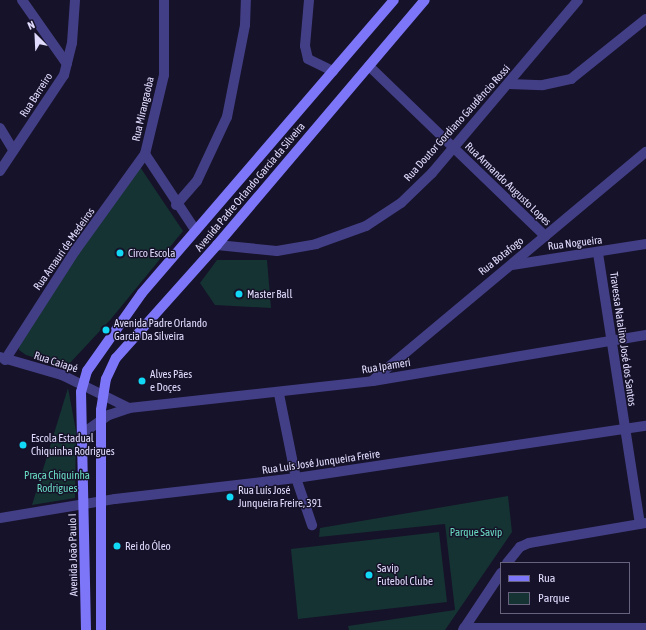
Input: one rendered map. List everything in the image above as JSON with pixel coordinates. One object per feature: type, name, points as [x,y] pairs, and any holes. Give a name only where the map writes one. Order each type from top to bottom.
[{"type":"main road","name":"Avenida Padre Orlando Garcia da Silveira","points":[[82,383],[97,353],[196,231],[394,0]]},
{"type":"main road","name":"Avenida Padre Orlando Garcia da Silveira","points":[[102,394],[116,358],[216,245],[425,0]]},
{"type":"main road","name":"Avenida João Paulo I","points":[[82,383],[86,630]]},
{"type":"main road","points":[[102,394],[102,630]]},
{"type":"street","points":[[22,0],[67,64]]},
{"type":"street","name":"Rua Barreiro","points":[[0,171],[50,98],[67,64],[75,0]]},
{"type":"street","name":"Rua Mirangaoba","points":[[164,0],[164,76],[145,154],[176,205],[196,231]]},
{"type":"street","points":[[176,205],[196,181],[227,117],[245,25],[246,0]]},
{"type":"street","points":[[309,0],[305,46],[308,59],[333,71]]},
{"type":"street","name":"Rua Doutor Gordiano Gaudêncio Rossi","points":[[216,245],[277,251],[338,239],[366,226],[401,203],[454,149],[578,0]]},
{"type":"street","points":[[509,84],[543,85],[571,79],[646,19]]},
{"type":"street","name":"Rua Armando Augusto Lopes","points":[[369,66],[545,236]]},
{"type":"street","points":[[0,128],[13,150]]},
{"type":"street","name":"Rua Botafogo","points":[[373,381],[508,265],[646,152]]},
{"type":"street","name":"Rua Amauri de Medeiros","points":[[3,359],[75,251],[145,154]]},
{"type":"street","name":"Rua Nogueira","points":[[508,265],[598,253],[646,244]]},
{"type":"street","name":"Travessa Natalino José dos Santos","points":[[598,253],[624,429],[643,524]]},
{"type":"street","name":"Rua Ipameri","points":[[83,432],[101,421],[129,408],[279,394],[373,381],[646,335]]},
{"type":"street","name":"Rua Caiapé","points":[[3,359],[82,383],[102,394]]},
{"type":"street","points":[[102,394],[129,408]]},
{"type":"street","points":[[279,394],[296,478],[312,525]]},
{"type":"street","name":"Rua Luís José Junqueira Freire","points":[[0,518],[84,504],[296,478],[646,426]]},
{"type":"street","points":[[508,562],[520,547],[529,543],[643,524]]},
{"type":"street","points":[[464,629],[500,574]]},
{"type":"street","points":[[464,629],[646,628]]},
{"type":"green space","points":[[140,167],[183,231],[111,319],[69,364],[56,364],[26,355],[19,350],[19,335]]},
{"type":"green space","name":"Master Ball","points":[[217,260],[267,260],[271,308],[215,305],[200,283]]},
{"type":"green space","name":"Praça Chiquinha Rodrigues","points":[[68,388],[76,431],[75,498],[32,505]]},
{"type":"green space","name":"Parque Savip","points":[[508,496],[512,532],[445,630],[349,630],[348,626],[455,610],[445,524],[319,537],[320,528]]},
{"type":"green space","name":"Savip Futebol Clube","points":[[439,532],[447,602],[298,619],[291,549]]},
{"type":"place","name":"Circo Escola","points":[[120,253]]},
{"type":"place","name":"Master Ball","points":[[239,294]]},
{"type":"place","name":"Avenida Padre Orlando Garcia Da Silveira","points":[[106,330]]},
{"type":"place","name":"Alves Pães e Doçes","points":[[142,381]]},
{"type":"place","name":"Escola Estadual Chiquinha Rodrigues","points":[[23,445]]},
{"type":"place","name":"Rua Luís José Junqueira Freire, 391","points":[[230,497]]},
{"type":"place","name":"Rei do Óleo","points":[[117,546]]},
{"type":"place","name":"Savip Futebol Clube","points":[[369,575]]}]
